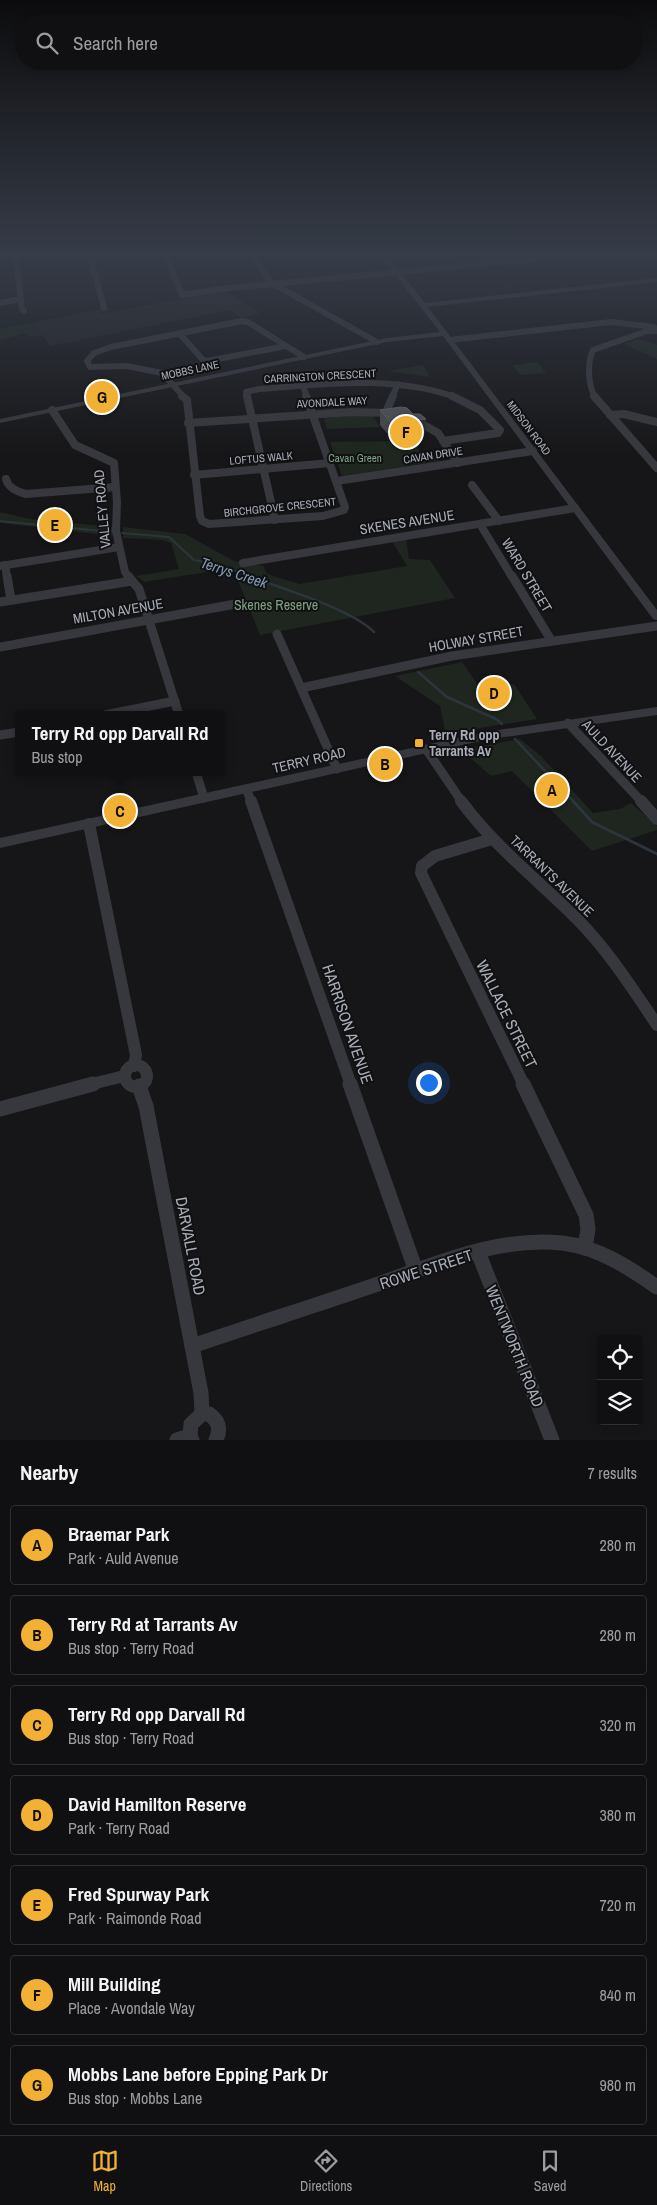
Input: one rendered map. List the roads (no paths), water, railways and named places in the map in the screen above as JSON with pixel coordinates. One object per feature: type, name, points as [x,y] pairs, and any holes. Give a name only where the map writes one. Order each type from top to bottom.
[{"type":"street","points":[[338,320],[377,342]]},
{"type":"street","name":"MIDSON ROAD","points":[[435,320],[657,617]]},
{"type":"street","points":[[179,333],[242,321],[248,322],[304,357]]},
{"type":"street","points":[[447,337],[611,322],[654,328]]},
{"type":"street","points":[[654,328],[590,353],[592,392],[657,468]]},
{"type":"street","points":[[179,333],[203,360],[207,361],[286,346]]},
{"type":"street","name":"BIRCHGROVE CRESCENT","points":[[179,333],[96,351],[89,356],[88,361],[90,367],[127,366],[155,370],[162,373],[186,400],[194,475],[202,521],[216,525],[275,520],[340,513],[345,507],[303,386]]},
{"type":"street","name":"MOBBS LANE","points":[[0,421],[377,342],[447,337]]},
{"type":"street","name":"CARRINGTON CRESCENT","points":[[252,419],[246,392],[259,389],[359,382],[398,384],[424,389],[466,402],[485,414],[500,430],[498,433],[443,441]]},
{"type":"street","points":[[386,412],[398,384]]},
{"type":"street","name":"VALLEY ROAD","points":[[52,410],[75,445],[114,463],[117,502],[116,531],[125,572],[139,589],[178,711]]},
{"type":"street","name":"AVONDALE WAY","points":[[188,423],[314,414],[386,412],[424,424],[438,433],[458,463]]},
{"type":"street","points":[[610,415],[624,414],[657,422]]},
{"type":"street","points":[[252,419],[275,520]]},
{"type":"street","name":"CAVAN DRIVE","points":[[337,482],[533,451]]},
{"type":"street","name":"LOFTUS WALK","points":[[194,475],[330,464]]},
{"type":"street","points":[[6,479],[13,489],[26,494],[116,487]]},
{"type":"street","points":[[472,485],[499,520]]},
{"type":"street","name":"SKENES AVENUE","points":[[242,563],[576,508]]},
{"type":"street","name":"WARD STREET","points":[[480,524],[551,640]]},
{"type":"street","points":[[11,600],[2,565],[119,547]]},
{"type":"street","points":[[0,602],[132,580]]},
{"type":"street","name":"MILTON AVENUE","points":[[0,647],[241,603]]},
{"type":"street","name":"HOLWAY STREET","points":[[302,688],[452,656],[657,626]]},
{"type":"street","points":[[277,634],[338,769]]},
{"type":"street","points":[[125,711],[175,701]]},
{"type":"street","name":"TERRY ROAD","points":[[0,843],[247,790],[484,736],[657,711]]},
{"type":"street","name":"AULD AVENUE","points":[[568,724],[657,819]]},
{"type":"street","points":[[0,735],[15,733]]},
{"type":"street","name":"TARRANTS AVENUE","points":[[426,749],[447,784],[492,839],[578,920],[615,965],[657,1025]]},
{"type":"street","points":[[197,776],[204,798]]},
{"type":"street","name":"HARRISON AVENUE","points":[[247,790],[416,1271]]},
{"type":"street","points":[[0,1109],[129,1071],[140,1066],[148,1072],[147,1080],[139,1086],[127,1084],[129,1071],[136,1055],[89,824]]},
{"type":"street","name":"WALLACE STREET","points":[[492,839],[435,856],[422,866],[420,873],[586,1215],[588,1229],[585,1248]]},
{"type":"street","name":"DARVALL ROAD","points":[[139,1086],[146,1106],[192,1346],[202,1414]]},
{"type":"street","name":"ROWE STREET","points":[[192,1346],[416,1271],[508,1244],[532,1241],[563,1243],[585,1248],[626,1266],[657,1287]]},
{"type":"street","name":"WENTWORTH ROAD","points":[[478,1252],[552,1440]]},
{"type":"street","points":[[187,1439],[191,1424],[202,1414],[209,1414],[218,1423],[220,1430],[216,1440]]},
{"type":"waterway","name":"Terrys Creek","points":[[0,521],[111,532]]},
{"type":"waterway","name":"Terrys Creek","points":[[122,533],[169,537],[194,560],[220,565],[252,577]]},
{"type":"waterway","name":"Terrys Creek","points":[[248,576],[333,607],[363,623],[374,632]]},
{"type":"waterway","name":"Terrys Creek","points":[[418,672],[447,697],[496,719],[502,724]]},
{"type":"waterway","name":"Terrys Creek","points":[[515,739],[574,802]]},
{"type":"waterway","name":"Terrys Creek","points":[[573,801],[592,822],[657,854]]},
{"type":"place","name":"Mobbs Lane before Epping Park Dr","points":[[102,397]]},
{"type":"place","name":"Mill Building","points":[[406,432]]},
{"type":"place","name":"Fred Spurway Park","points":[[55,525]]},
{"type":"place","name":"David Hamilton Reserve","points":[[494,693]]},
{"type":"place","name":"Terry Rd opp Tarrants Av","points":[[419,743]]},
{"type":"place","name":"Terry Rd at Tarrants Av","points":[[385,764]]},
{"type":"place","name":"Braemar Park","points":[[552,790]]},
{"type":"place","name":"Terry Rd opp Darvall Rd","points":[[120,811]]},
{"type":"park label","name":"Cavan Green","points":[[355,458]]},
{"type":"park label","name":"Skenes Reserve","points":[[276,605]]}]
